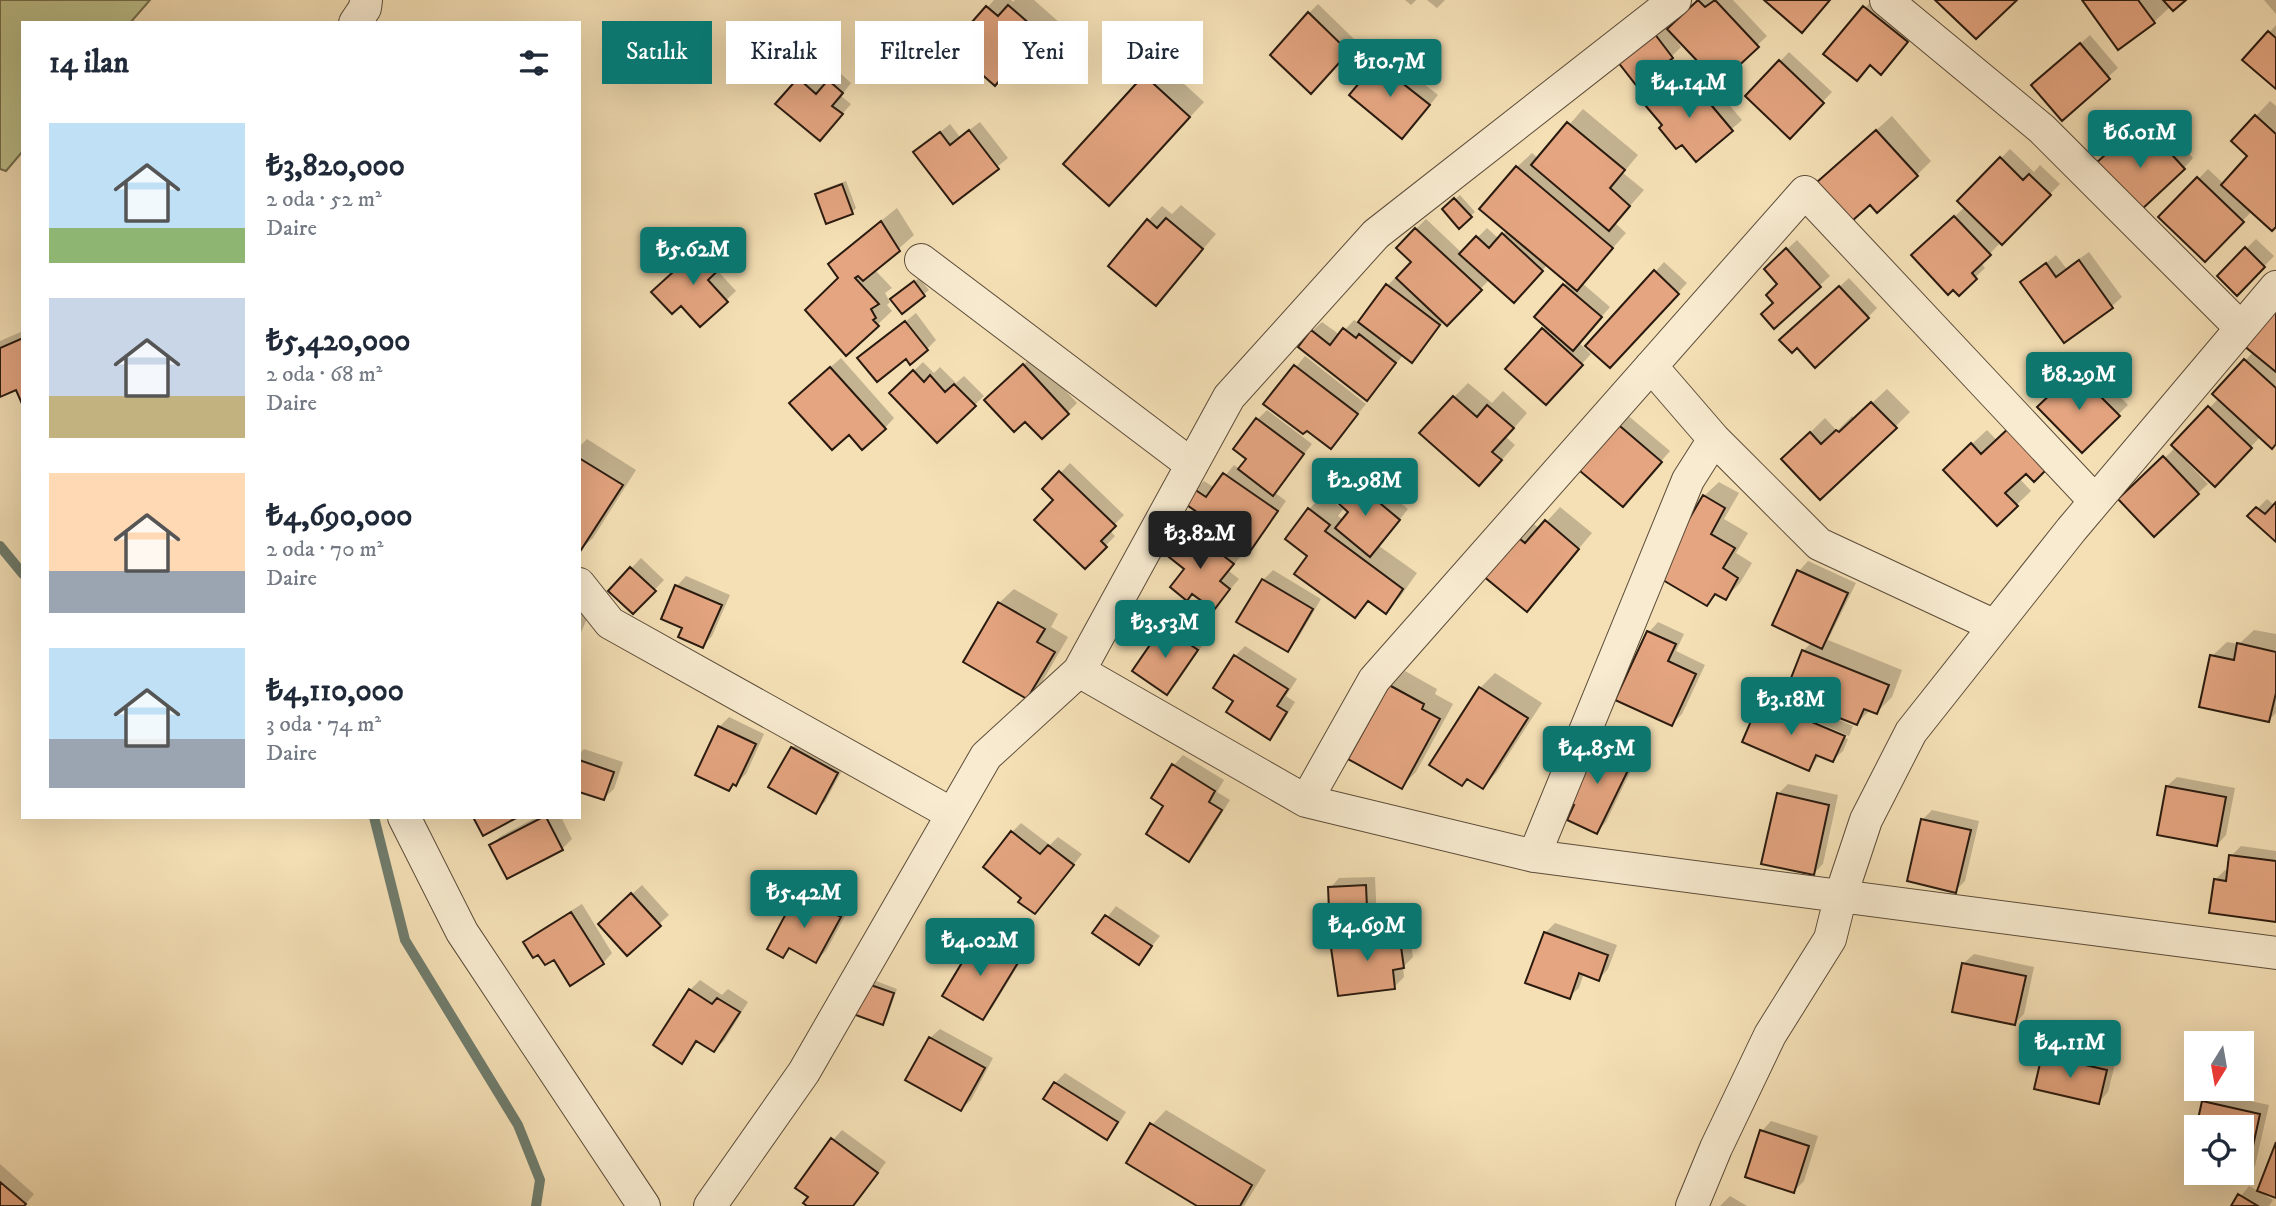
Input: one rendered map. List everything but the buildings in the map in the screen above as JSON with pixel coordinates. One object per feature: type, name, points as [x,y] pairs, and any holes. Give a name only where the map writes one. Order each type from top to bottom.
[{"type":"street","points":[[356,21],[365,8],[366,0]]},
{"type":"street","points":[[713,1205],[804,1072],[986,756],[1079,671],[1229,397],[1376,234],[1675,0]]},
{"type":"street","points":[[1886,0],[2042,129],[2241,328]]},
{"type":"street","points":[[1306,801],[1374,680],[1805,192],[2095,501]]},
{"type":"street","points":[[921,260],[1192,465]]},
{"type":"street","points":[[1692,1206],[1716,1148],[1770,1035],[1830,939],[1840,895],[1866,820],[1911,732],[2095,501],[2276,287]]},
{"type":"street","points":[[1651,366],[1714,439],[1819,544],[1995,626]]},
{"type":"street","points":[[1534,856],[1688,480],[1714,439]]},
{"type":"street","points":[[581,587],[610,623],[952,814]]},
{"type":"street","points":[[1079,671],[1306,801],[1534,856],[2276,953]]},
{"type":"street","points":[[405,819],[462,932],[644,1206]]},
{"type":"green space","points":[[0,0],[150,0],[132,21],[21,21],[21,153],[6,171],[0,169]]},
{"type":"waterway","points":[[0,546],[21,572]]},
{"type":"waterway","points":[[375,819],[405,940],[518,1125],[540,1180],[536,1206]]}]
